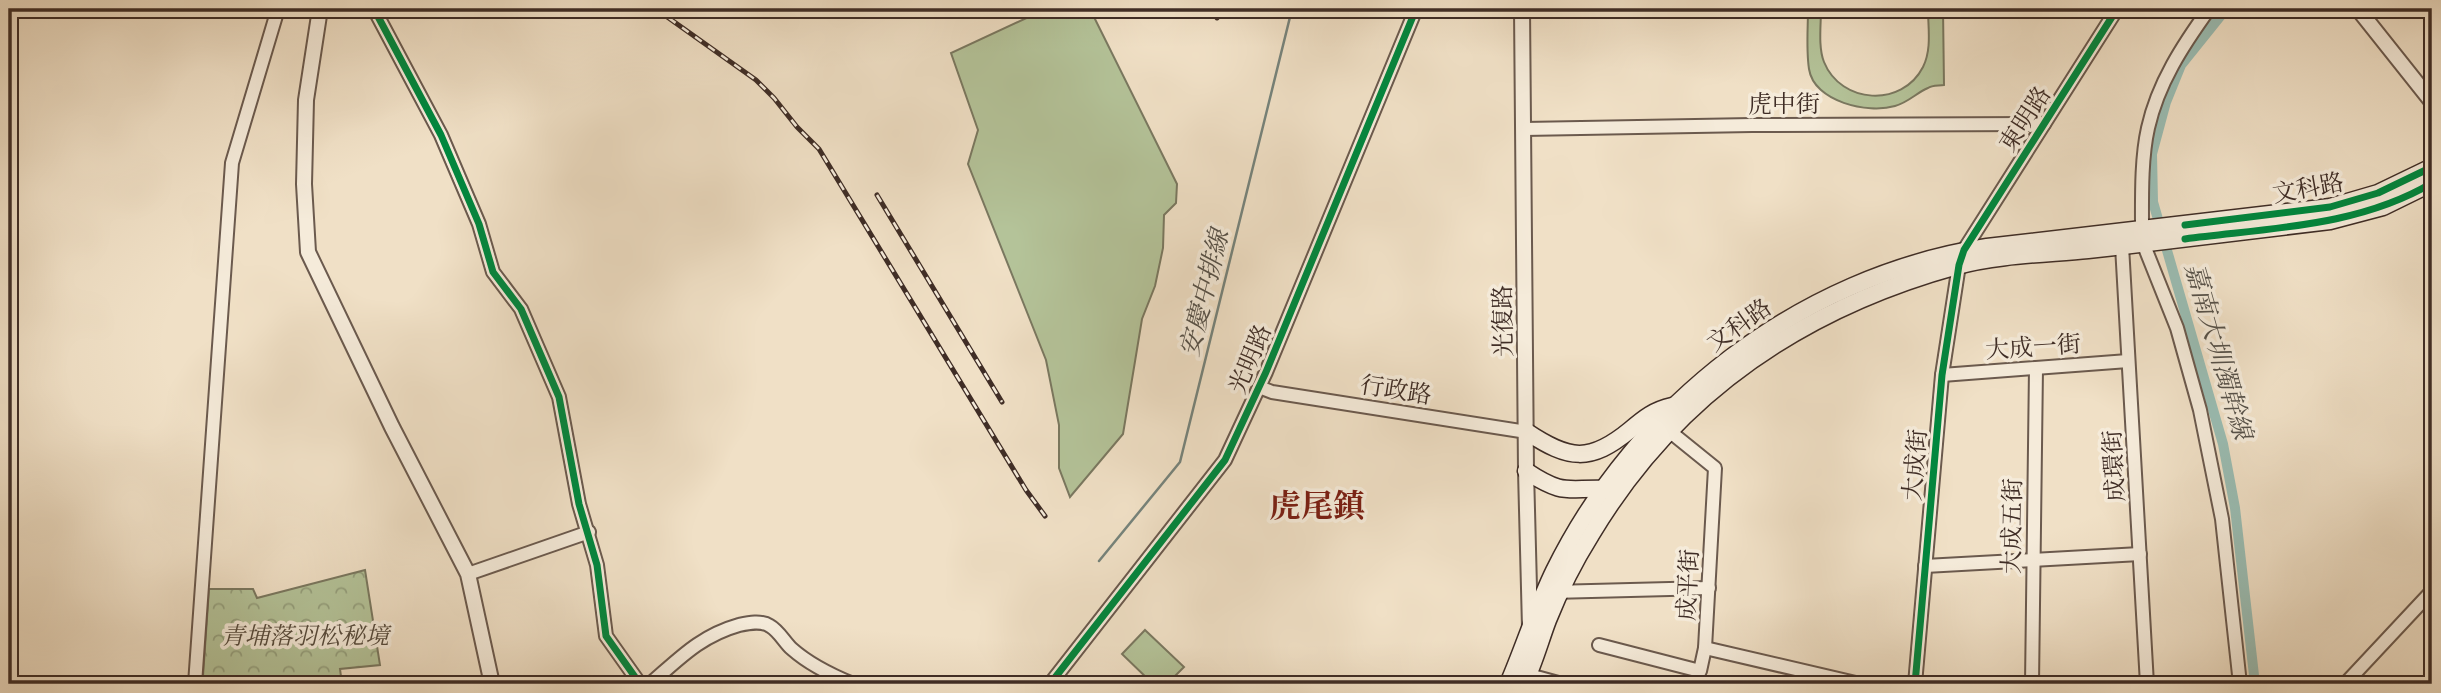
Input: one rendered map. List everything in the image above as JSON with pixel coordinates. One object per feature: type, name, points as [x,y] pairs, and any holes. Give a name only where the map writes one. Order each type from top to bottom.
[{"type":"main road","name":"文科路","points":[[2185,232],[2330,207],[2378,193],[2432,167]]},
{"type":"main road","name":"文科路","points":[[2185,232],[2330,220],[2383,207],[2432,183]]},
{"type":"main road","points":[[2143,236],[2185,232]]},
{"type":"main road","name":"文科路","points":[[1530,633],[1553,573],[1602,489],[1636,446],[1672,406],[1736,354],[1794,315],[1884,274],[1940,256],[1962,258],[2122,246],[2143,236]]},
{"type":"main road","name":"文科路","points":[[1526,680],[1545,592],[1591,534],[1620,489],[1668,430],[1711,391],[1775,343],[1860,298],[1962,258],[2143,236]]},
{"type":"main road","points":[[1527,432],[1552,449],[1572,454],[1592,453],[1615,442],[1654,410],[1672,406]]},
{"type":"main road","points":[[1526,471],[1546,484],[1560,489],[1620,489]]},
{"type":"main road","points":[[1508,684],[1530,633]]},
{"type":"street","points":[[195,684],[232,163],[278,9]]},
{"type":"street","points":[[320,9],[306,100],[304,184],[308,252],[392,428],[468,573],[492,684]]},
{"type":"street","points":[[373,9],[441,135],[480,224],[493,272],[521,309],[555,386],[579,504],[597,565],[606,636],[640,684]]},
{"type":"street","name":"光明路","points":[[1050,684],[1225,460],[1259,387],[1416,9]]},
{"type":"street","name":"光復路","points":[[1522,9],[1526,471],[1545,592]]},
{"type":"street","name":"東明路","points":[[1962,258],[2117,9]]},
{"type":"street","points":[[2209,9],[2185,42],[2163,82],[2148,128],[2143,236],[2177,328],[2200,410],[2222,519],[2240,684]]},
{"type":"street","points":[[2358,9],[2432,102]]},
{"type":"street","name":"虎中街","points":[[1523,129],[2044,124]]},
{"type":"street","name":"成環街","points":[[2122,246],[2147,684]]},
{"type":"street","name":"大成街","points":[[1915,684],[1942,375],[1962,258]]},
{"type":"street","name":"大成一街","points":[[1942,375],[2128,361]]},
{"type":"street","name":"大成五街","points":[[2032,684],[2036,368]]},
{"type":"street","name":"行政路","points":[[1259,387],[1272,393],[1527,432]]},
{"type":"street","name":"成平街","points":[[1668,430],[1715,468],[1705,648],[1860,684]]},
{"type":"street","points":[[468,573],[589,532]]},
{"type":"street","points":[[1925,566],[2140,554]]},
{"type":"street","points":[[1545,592],[1709,588]]},
{"type":"street","points":[[2345,684],[2432,592]]},
{"type":"street","points":[[650,684],[694,645],[718,631],[751,622],[770,625],[793,650],[811,663],[853,684]]},
{"type":"street","points":[[1530,633],[1526,680],[1562,684]]},
{"type":"street","points":[[1599,645],[1700,671],[1705,648]]},
{"type":"green space","points":[[1046,9],[1090,9],[1177,184],[1176,203],[1164,215],[1163,248],[1155,286],[1142,319],[1123,434],[1070,497],[1059,468],[1059,425],[1046,360],[968,164],[978,130],[951,53]]},
{"type":"green space","points":[[1808,9],[1821,9],[1821,50],[1832,76],[1857,93],[1872,96],[1887,95],[1913,80],[1923,67],[1928,53],[1928,9],[1943,9],[1944,85],[1930,87],[1900,104],[1884,108],[1857,107],[1831,97],[1813,80],[1809,69]]},
{"type":"green space","name":"青埔落羽松秘境","points":[[365,570],[380,665],[340,669],[342,684],[217,684],[216,680],[203,676],[209,589],[253,589],[257,598]]},
{"type":"green space","points":[[1145,630],[1184,667],[1167,684],[1153,684],[1122,654]]},
{"type":"waterway","name":"安慶中排線","points":[[1099,561],[1180,462],[1292,9]]},
{"type":"waterway","name":"嘉南大圳濁幹線","points":[[2226,9],[2181,65],[2166,102],[2152,154],[2153,202],[2223,444],[2235,508],[2255,684]]},
{"type":"railway","points":[[656,9],[756,80],[819,149],[1026,490],[1045,516]]},
{"type":"railway","points":[[1212,9],[1217,18]]},
{"type":"railway","points":[[877,195],[1002,402]]},
{"type":"cycle path","points":[[374,9],[441,135],[479,224],[493,272],[521,309],[559,397],[579,504],[597,565],[606,636],[640,684]]},
{"type":"cycle path","points":[[1050,684],[1225,460],[1266,372],[1416,9]]},
{"type":"cycle path","points":[[1915,684],[1942,375],[1959,265],[1964,250],[2117,9]]},
{"type":"cycle path","points":[[2185,225],[2330,207],[2378,193],[2432,167]]},
{"type":"cycle path","points":[[2185,239],[2280,228],[2343,217],[2404,198],[2432,183]]},
{"type":"district","name":"虎尾鎮","points":[[1317,506]]}]
